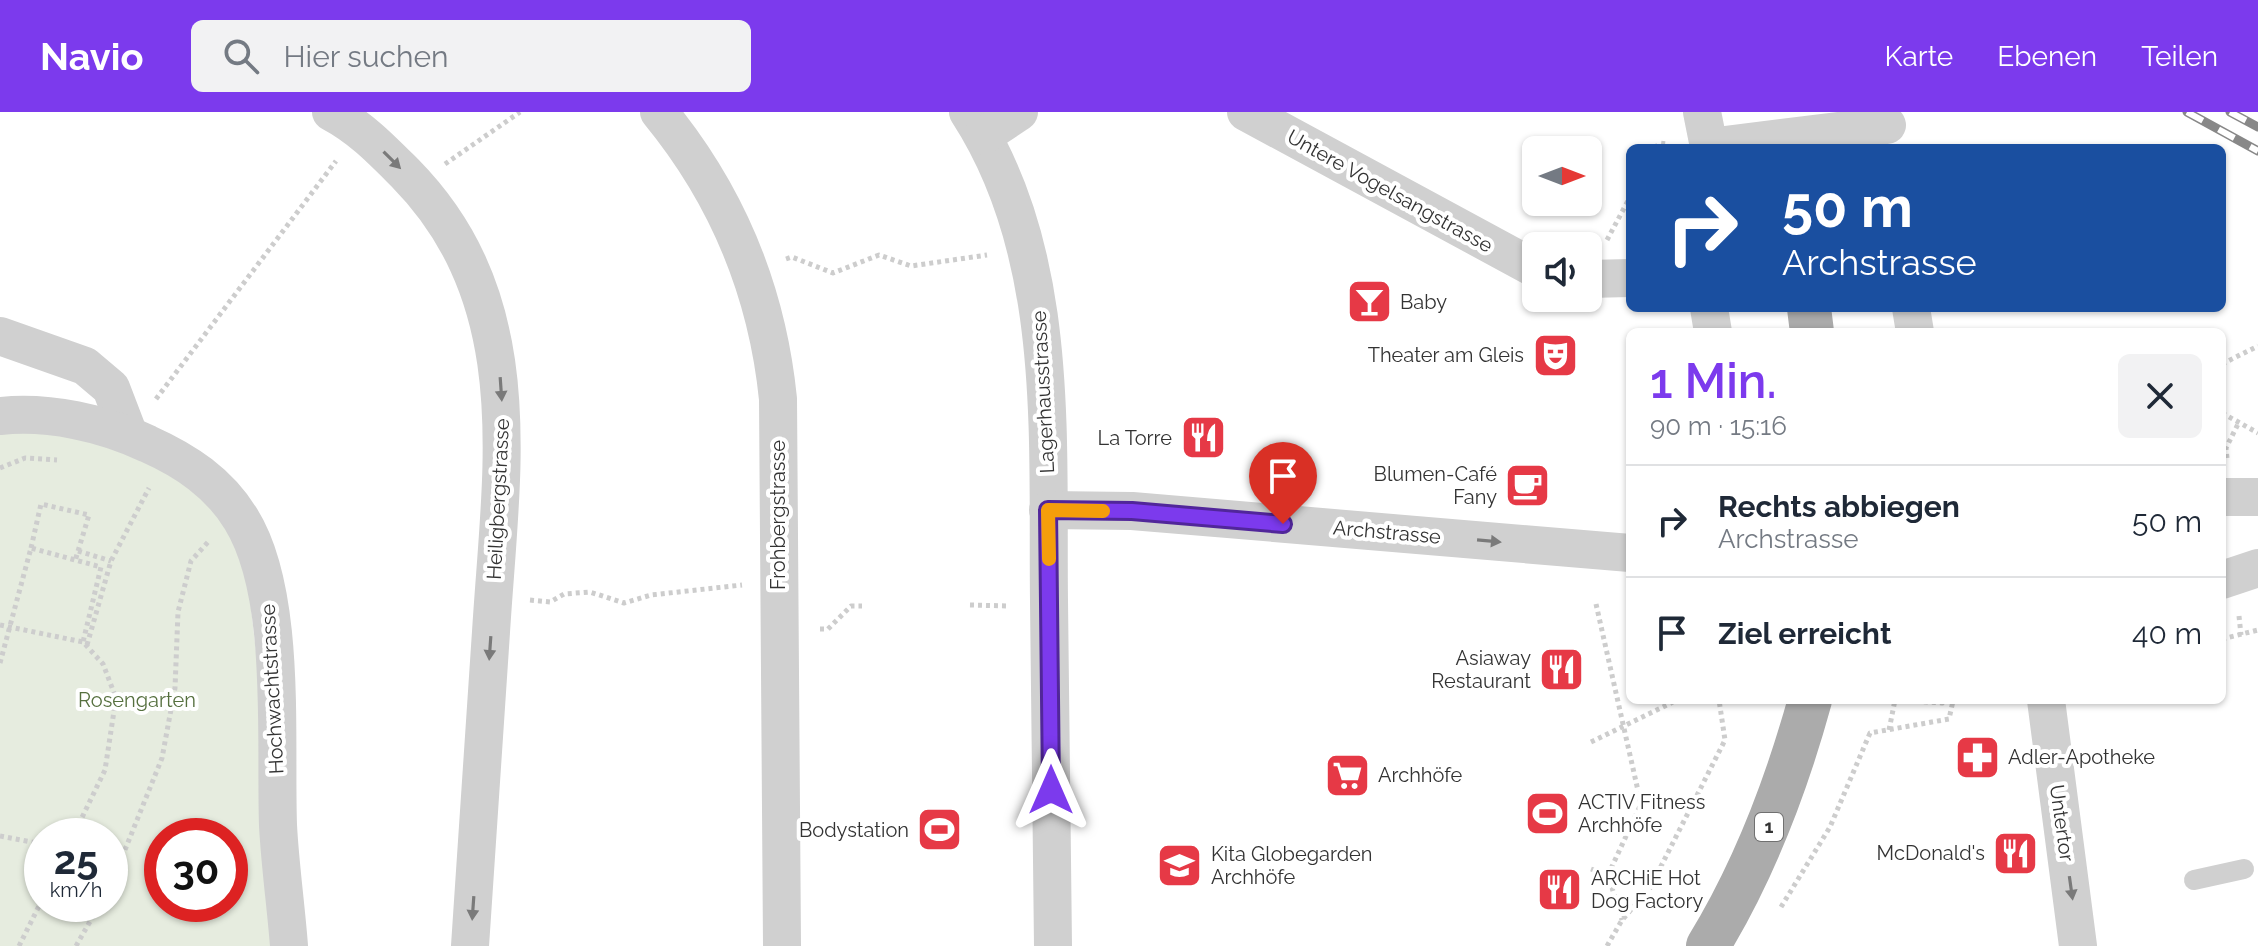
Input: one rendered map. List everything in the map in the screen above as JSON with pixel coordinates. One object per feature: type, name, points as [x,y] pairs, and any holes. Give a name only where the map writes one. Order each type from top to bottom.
[{"type":"main road","name":"1","points":[[1708,946],[1763,841],[1783,789],[1809,704]]},
{"type":"street","name":"Frohbergstrasse","points":[[659,112],[692,154],[725,208],[764,312],[778,399],[782,946]]},
{"type":"street","points":[[976,124],[1019,112]]},
{"type":"street","name":"Untere Vogelsangstrasse","points":[[1246,112],[1522,261]]},
{"type":"street","points":[[1684,112],[1706,144]]},
{"type":"street","points":[[1702,112],[1708,144]]},
{"type":"street","points":[[1820,112],[1877,132]]},
{"type":"street","name":"Heiligbergstrasse","points":[[346,120],[416,185],[440,212],[463,252],[482,296],[496,343],[502,435],[470,946]]},
{"type":"street","name":"Lagerhausstrasse","points":[[976,124],[1011,194],[1034,278],[1041,335],[1048,510],[1053,946]]},
{"type":"street","points":[[1751,144],[1877,132]]},
{"type":"street","points":[[1602,279],[1626,278]]},
{"type":"street","points":[[0,336],[85,366],[111,388],[129,435]]},
{"type":"street","name":"Hochwachtstrasse","points":[[0,416],[75,420],[129,435],[185,461],[218,489],[241,519],[258,555],[272,610],[278,829],[289,946]]},
{"type":"street","points":[[2226,497],[2258,497]]},
{"type":"street","name":"Archstrasse","points":[[1048,510],[1132,511],[1626,553]]},
{"type":"street","points":[[2226,579],[2258,568]]},
{"type":"street","name":"Untertor","points":[[2047,704],[2078,946]]},
{"type":"lane","points":[[2194,880],[2244,869]]},
{"type":"path","points":[[416,185],[520,112]]},
{"type":"path","points":[[129,435],[346,120]]},
{"type":"path","points":[[799,260],[833,273],[879,255],[911,266],[994,254]]},
{"type":"path","points":[[2226,362],[2258,346]]},
{"type":"path","points":[[2226,415],[2258,433]]},
{"type":"path","points":[[0,468],[25,458],[63,461]]},
{"type":"path","points":[[138,481],[158,489]]},
{"type":"path","points":[[85,644],[111,561],[150,485]]},
{"type":"path","points":[[0,663],[41,504],[89,515],[75,561]]},
{"type":"path","points":[[128,842],[162,758],[175,688],[178,612],[191,561],[218,532],[241,519]]},
{"type":"path","points":[[31,548],[101,567],[85,644]]},
{"type":"path","points":[[78,551],[111,561]]},
{"type":"path","points":[[493,597],[550,602],[564,594],[590,592],[624,603],[664,593],[778,583]]},
{"type":"path","points":[[1596,604],[1641,804],[1608,875],[1622,920]]},
{"type":"path","points":[[970,605],[1012,606]]},
{"type":"path","points":[[815,629],[828,629],[851,606],[862,606]]},
{"type":"path","points":[[0,625],[85,644],[103,664],[116,698],[105,770],[82,818]]},
{"type":"path","points":[[2226,638],[2258,630]]},
{"type":"path","points":[[1591,742],[1669,704]]},
{"type":"path","points":[[1607,946],[1622,920],[1650,888],[1725,740],[1720,704]]},
{"type":"path","points":[[1889,730],[1897,704]]},
{"type":"path","points":[[1774,920],[1830,827],[1870,733],[1949,719],[1954,704]]},
{"type":"path","points":[[0,836],[24,841]]},
{"type":"path","points":[[1591,869],[1608,875]]},
{"type":"path","points":[[19,946],[31,922]]},
{"type":"path","points":[[76,946],[90,922]]},
{"type":"green space","name":"Rosengarten","points":[[0,416],[129,435],[241,519],[289,946],[0,946]]},
{"type":"railway","points":[[2187,112],[2258,151]]},
{"type":"railway","points":[[2230,112],[2258,127]]},
{"type":"slow traffic","points":[[1049,559],[1048,510],[1103,511]]},
{"type":"place","name":"Baby","points":[[1369,302]]},
{"type":"place","name":"Theater am Gleis","points":[[1555,355]]},
{"type":"place","name":"La Torre","points":[[1203,438]]},
{"type":"place","name":"Blumen-Café Fany","points":[[1528,486]]},
{"type":"place","name":"Asiaway Restaurant","points":[[1562,669]]},
{"type":"place","name":"Adler-Apotheke","points":[[1977,757]]},
{"type":"place","name":"Archhöfe","points":[[1347,775]]},
{"type":"place","name":"ACTIV Fitness Archhöfe","points":[[1547,814]]},
{"type":"place","name":"Bodystation","points":[[940,830]]},
{"type":"place","name":"McDonald's","points":[[2016,853]]},
{"type":"place","name":"Kita Globegarden Archhöfe","points":[[1180,866]]},
{"type":"place","name":"ARCHiE Hot Dog Factory","points":[[1560,889]]},
{"type":"route","points":[[1051,790],[1048,510],[1132,511],[1283,524]]}]
